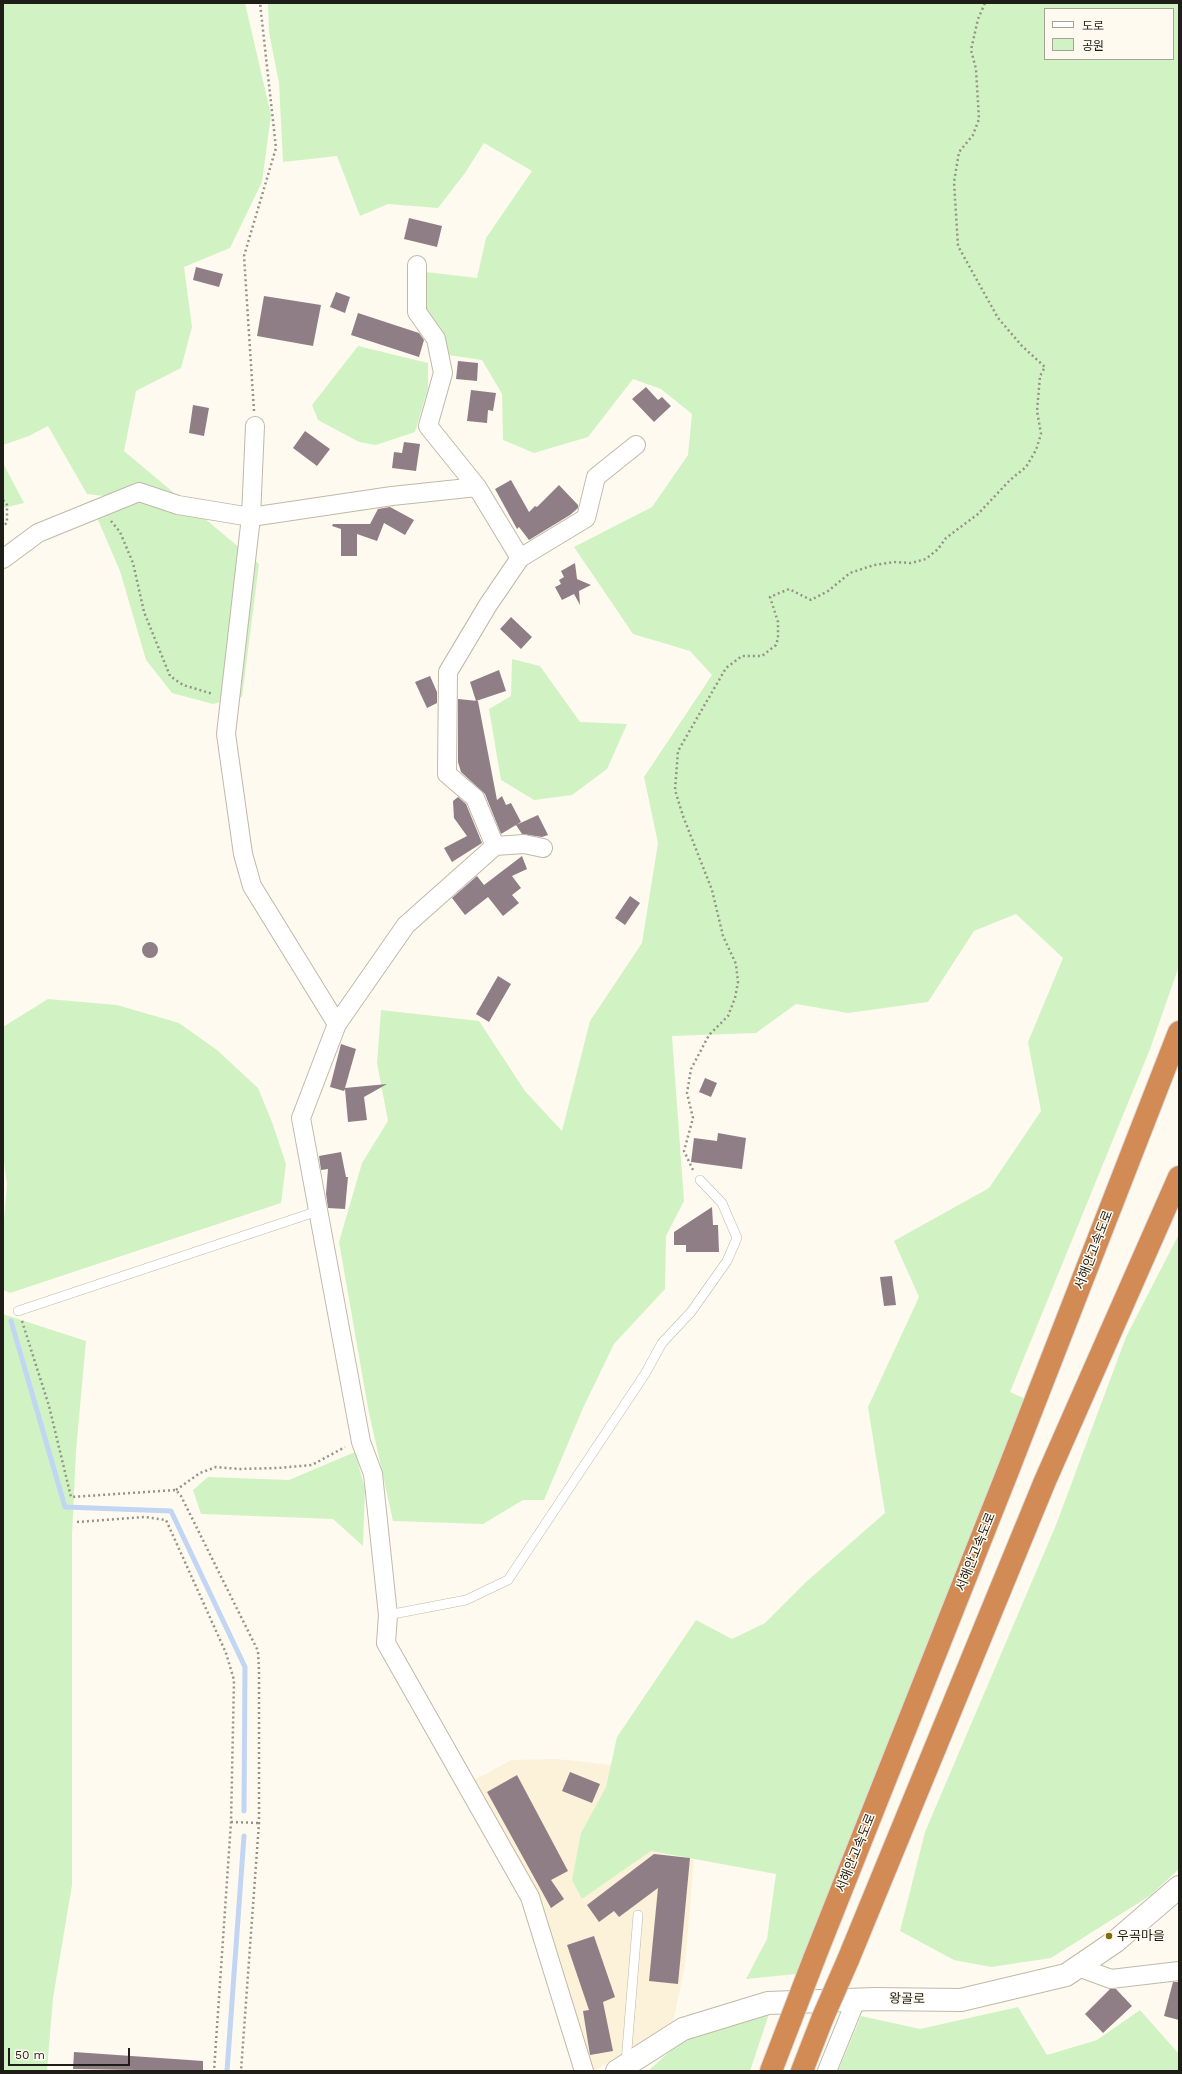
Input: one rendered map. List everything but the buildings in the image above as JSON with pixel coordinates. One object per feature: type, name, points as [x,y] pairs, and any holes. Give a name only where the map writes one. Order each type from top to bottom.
[{"type":"highway","name":"서해안고속도로","points":[[770,2071],[1006,1476],[1179,1032]]},
{"type":"highway","points":[[802,2071],[1045,1482],[1179,1177]]},
{"type":"main road","name":"왕골로","points":[[621,2068],[683,2028],[768,2003],[856,2000],[961,2000],[1066,1975],[1116,1941],[1179,1887]]},
{"type":"street","points":[[417,265],[417,312],[436,339],[443,373],[428,426],[478,487],[520,558]]},
{"type":"street","points":[[255,426],[251,517],[226,734],[243,854],[252,886],[337,1024]]},
{"type":"street","points":[[496,846],[475,798],[446,774],[448,672],[488,605],[520,558],[586,518],[596,477],[636,445]]},
{"type":"street","points":[[3,559],[38,533],[99,506],[138,492],[178,505],[251,517],[392,496],[478,487]]},
{"type":"street","points":[[543,848],[524,844],[496,846],[406,925],[337,1024],[300,1118],[361,1442],[373,1474],[388,1615],[386,1642],[530,1898],[584,2071]]},
{"type":"street","points":[[1078,1967],[1111,1978],[1179,1971]]},
{"type":"street","points":[[827,2071],[856,2000]]},
{"type":"lane","points":[[388,1615],[466,1600],[508,1580],[645,1374],[662,1343],[691,1312],[727,1261],[737,1238],[722,1204],[700,1180]]},
{"type":"lane","points":[[18,1311],[318,1211]]},
{"type":"lane","points":[[621,2068],[638,1915]]},
{"type":"path","points":[[255,426],[244,256],[276,148],[260,3]]},
{"type":"path","points":[[700,1180],[694,1175],[684,1151],[693,1118],[687,1093],[691,1069],[710,1035],[728,1016],[735,998],[738,982],[736,964],[723,936],[712,890],[683,816],[675,790],[678,751],[726,668],[742,656],[762,656],[776,645],[778,638],[778,622],[770,597],[789,589],[811,600],[828,591],[850,573],[894,562],[911,563],[926,559],[938,549],[946,538],[978,514],[1010,480],[1026,467],[1036,450],[1041,434],[1037,411],[1040,376],[1044,367],[1022,346],[998,318],[958,246],[954,182],[959,152],[973,135],[979,119],[976,70],[971,50],[978,19],[984,3]]},
{"type":"path","points":[[3,500],[8,505],[7,523],[3,526]]},
{"type":"path","points":[[99,506],[120,532],[133,564],[144,612],[170,676],[183,685],[230,700]]},
{"type":"path","points":[[18,1311],[50,1406],[71,1497],[176,1490],[200,1472],[216,1467],[239,1469],[312,1465],[346,1447],[361,1442]]},
{"type":"path","points":[[176,1490],[182,1496],[258,1651],[259,1823],[241,2071]]},
{"type":"path","points":[[77,1522],[145,1517],[166,1520],[226,1654],[234,1680],[231,1822],[214,2071]]},
{"type":"path","points":[[231,1822],[259,1823]]},
{"type":"shaded area","points":[[557,1759],[611,1765],[606,1787],[581,1833],[582,1899],[651,1851],[694,1860],[685,1965],[673,2023],[594,2071],[589,2071],[567,1987],[473,1781],[511,1760]]},
{"type":"green space","points":[[3,3],[245,3],[271,115],[262,182],[230,248],[184,267],[192,327],[181,368],[136,391],[124,451],[259,564],[242,697],[213,704],[172,693],[146,660],[120,571],[98,520],[104,496],[87,494],[48,426],[29,436],[3,445]]},
{"type":"green space","points":[[268,3],[1179,3],[1179,966],[1150,1049],[1010,1392],[1030,1401],[796,1974],[746,1979],[767,1939],[776,1874],[651,1851],[582,1899],[572,1880],[581,1833],[606,1787],[617,1737],[696,1620],[732,1639],[765,1623],[806,1582],[885,1513],[868,1407],[919,1297],[894,1241],[989,1188],[1041,1111],[1028,1042],[1063,958],[1016,914],[974,931],[928,1002],[848,1013],[796,1004],[756,1033],[672,1036],[684,1201],[666,1236],[665,1289],[614,1344],[583,1408],[544,1500],[523,1500],[483,1524],[393,1521],[368,1408],[339,1242],[362,1163],[388,1121],[377,1063],[381,1010],[479,1021],[525,1091],[562,1131],[590,1021],[642,943],[658,843],[644,777],[712,675],[690,651],[633,634],[574,547],[652,507],[688,455],[692,414],[661,389],[633,379],[588,437],[534,453],[503,440],[502,394],[482,360],[441,354],[425,313],[426,272],[477,278],[486,238],[532,171],[484,143],[465,173],[438,208],[388,204],[360,216],[337,156],[283,162],[279,83],[269,32]]},
{"type":"green space","points":[[358,346],[428,363],[428,388],[415,432],[376,445],[359,442],[318,420],[312,405]]},
{"type":"green space","points":[[3,463],[24,503],[3,508]]},
{"type":"green space","points":[[512,659],[540,666],[580,722],[627,724],[607,769],[572,795],[534,800],[501,780],[489,709],[511,696]]},
{"type":"green space","points":[[48,999],[117,1005],[179,1023],[217,1050],[258,1088],[272,1122],[286,1164],[281,1203],[10,1293],[3,1290],[3,1232],[7,1184],[3,1156],[3,1027]]},
{"type":"green space","points":[[1179,1234],[1179,1869],[1151,1895],[1051,1958],[991,1967],[954,1960],[900,1931],[925,1832],[1056,1525],[1126,1337]]},
{"type":"green space","points":[[3,1314],[86,1341],[76,1451],[72,1536],[72,1885],[53,1998],[47,2071],[3,2071]]},
{"type":"green space","points":[[355,1452],[365,1489],[363,1546],[333,1519],[201,1514],[193,1490],[208,1477],[289,1480]]},
{"type":"green space","points":[[1018,2007],[1047,2055],[1097,2040],[1140,2010],[1179,2054],[1179,2071],[838,2071],[861,2016],[920,2029]]},
{"type":"green space","points":[[769,2014],[750,2071],[648,2071],[684,2039]]},
{"type":"waterway","points":[[11,1321],[65,1507],[171,1511],[245,1667],[244,1811]]},
{"type":"waterway","points":[[227,2071],[244,1836]]},
{"type":"place","name":"우곡마을","points":[[1109,1936]]}]
